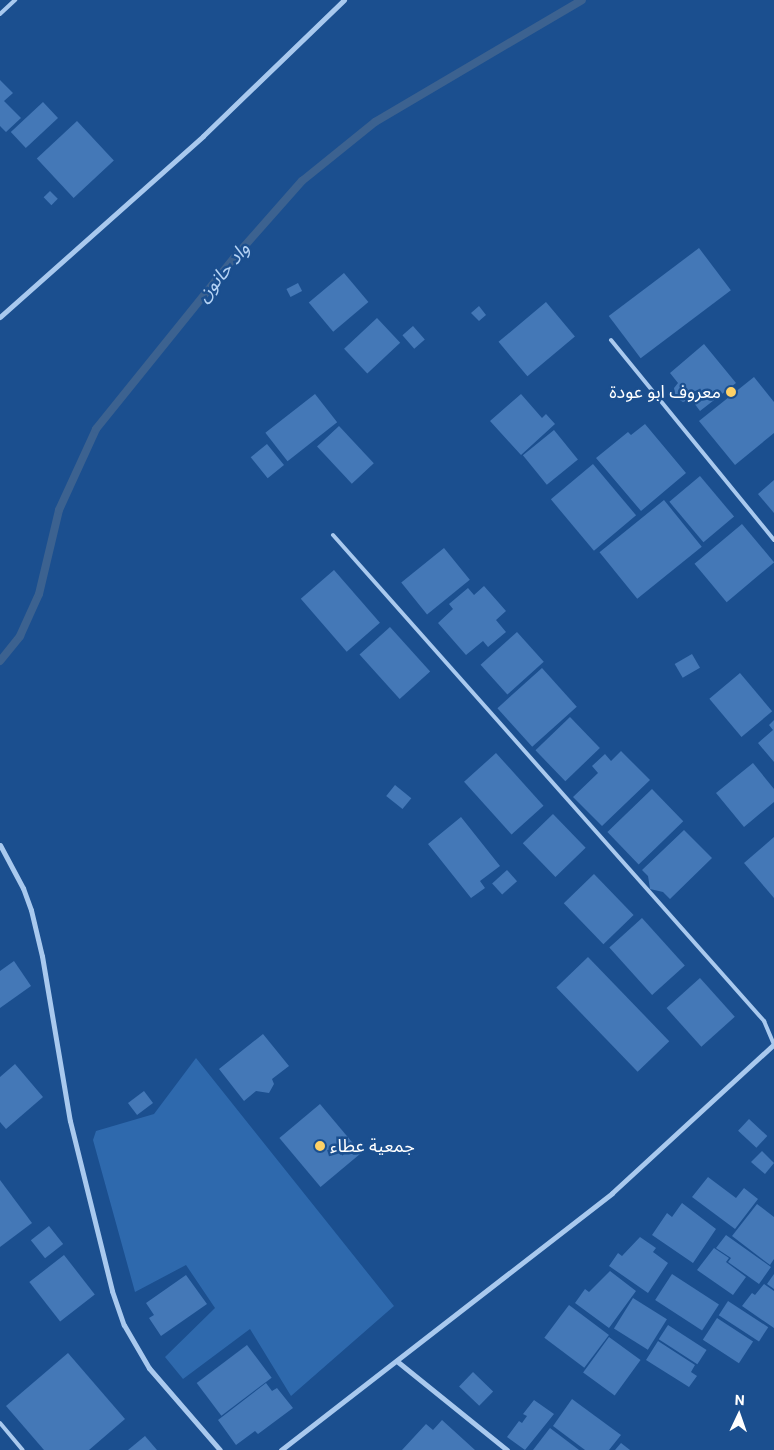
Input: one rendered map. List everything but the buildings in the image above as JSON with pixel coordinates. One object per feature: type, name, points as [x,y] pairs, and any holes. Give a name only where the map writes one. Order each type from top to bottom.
[{"type":"street","points":[[0,317],[203,136],[344,0]]},
{"type":"street","points":[[0,845],[23,888],[31,910],[42,956],[70,1121],[112,1291],[124,1325],[149,1368],[220,1450]]},
{"type":"street","points":[[281,1450],[398,1362],[612,1193],[774,1044]]},
{"type":"street","points":[[398,1362],[507,1450]]},
{"type":"lane","points":[[0,14],[15,0]]},
{"type":"lane","points":[[612,340],[774,540]]},
{"type":"lane","points":[[333,535],[764,1021],[774,1044]]},
{"type":"lane","points":[[0,1423],[22,1450]]},
{"type":"shaded area","points":[[196,1058],[394,1306],[291,1396],[250,1329],[183,1379],[165,1357],[215,1308],[186,1265],[135,1292],[93,1140],[96,1131],[154,1114]]},
{"type":"waterway","name":"واد حانون","points":[[0,661],[20,636],[39,594],[59,510],[96,429],[234,258],[302,181],[375,122],[582,0]]},
{"type":"place","name":"معروف ابو عودة","points":[[731,392]]},
{"type":"place","name":"جمعية عطاء","points":[[320,1146]]}]
